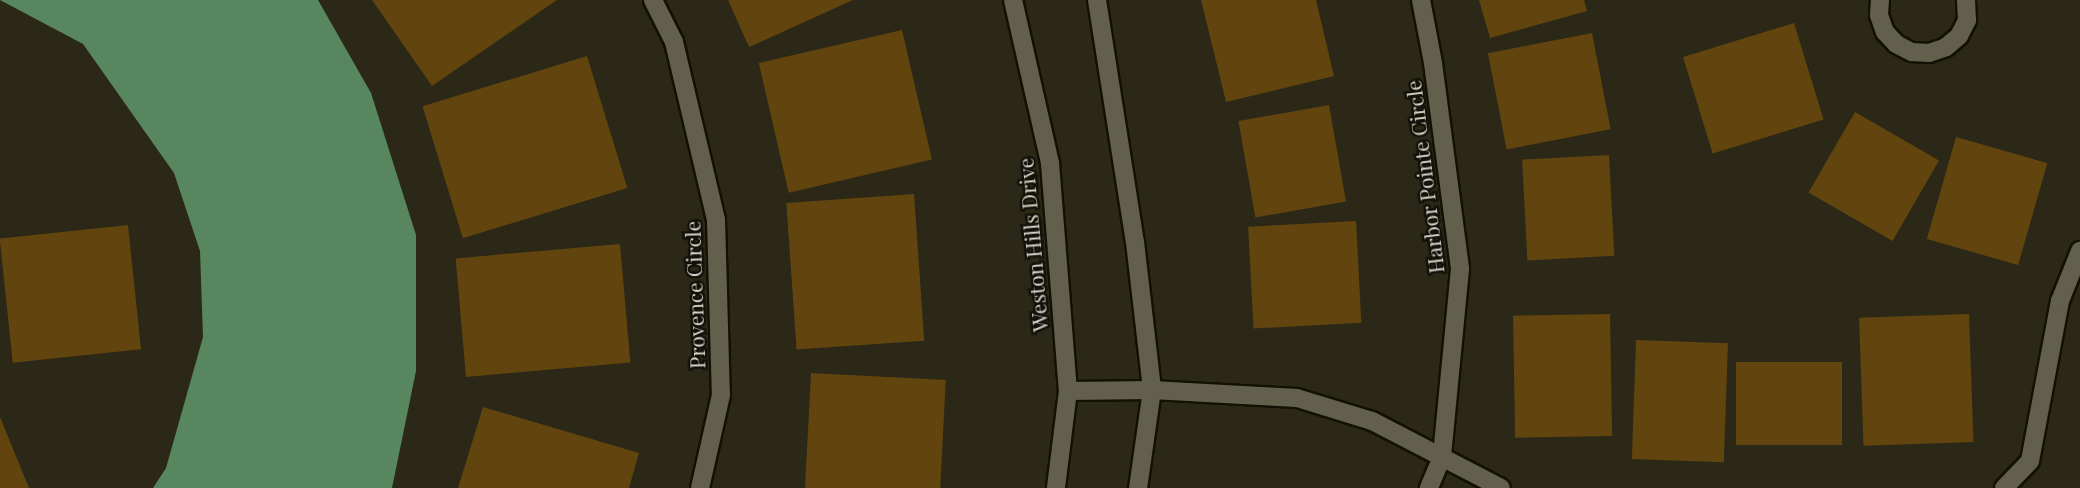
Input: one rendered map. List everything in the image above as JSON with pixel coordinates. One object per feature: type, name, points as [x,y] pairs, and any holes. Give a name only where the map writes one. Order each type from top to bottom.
[{"type":"street","name":"Provence Circle","points":[[653,0],[674,42],[716,220],[721,395],[700,488]]},
{"type":"street","name":"Weston Hills Drive","points":[[1013,0],[1050,163],[1068,391],[1056,488]]},
{"type":"street","points":[[1096,0],[1135,242],[1152,390],[1138,488]]},
{"type":"street","name":"Harbor Pointe Circle","points":[[1421,0],[1433,63],[1460,269],[1442,457],[1429,488]]},
{"type":"street","points":[[1880,0],[1879,15],[1885,32],[1896,44],[1912,52],[1929,53],[1946,47],[1959,36],[1973,1]]},
{"type":"street","points":[[2004,488],[2030,461],[2060,302],[2080,251]]},
{"type":"street","points":[[1068,391],[1152,390],[1297,398],[1372,421],[1501,488]]},
{"type":"shaded area","points":[[0,0],[318,0],[371,93],[416,235],[416,371],[392,488],[153,488],[166,468],[203,337],[200,251],[174,173],[83,44]]},
{"type":"building","points":[[372,0],[557,0],[432,86]]},
{"type":"building","points":[[728,0],[853,0],[749,47]]},
{"type":"building","points":[[1201,0],[1316,0],[1334,76],[1226,102]]},
{"type":"building","points":[[1479,0],[1584,0],[1587,11],[1490,38]]},
{"type":"building","points":[[1794,23],[1824,120],[1713,154],[1683,57]]},
{"type":"building","points":[[902,30],[932,160],[789,193],[759,63]]},
{"type":"building","points":[[1592,33],[1611,129],[1507,149],[1488,53]]},
{"type":"building","points":[[587,56],[627,188],[463,238],[423,106]]},
{"type":"building","points":[[1329,105],[1346,202],[1255,217],[1238,121]]},
{"type":"building","points":[[1855,112],[1939,160],[1893,241],[1808,193]]},
{"type":"building","points":[[1956,137],[2047,163],[2018,265],[1927,239]]},
{"type":"building","points":[[1609,155],[1614,256],[1527,260],[1522,160]]},
{"type":"building","points":[[914,194],[924,341],[797,350],[786,203]]},
{"type":"building","points":[[1356,221],[1361,323],[1253,329],[1248,227]]},
{"type":"building","points":[[128,225],[141,349],[13,363],[0,238]]},
{"type":"building","points":[[620,244],[630,363],[466,377],[456,258]]},
{"type":"building","points":[[1610,314],[1612,436],[1515,438],[1513,316]]},
{"type":"building","points":[[1969,314],[1973,442],[1864,446],[1859,318]]},
{"type":"building","points":[[1636,340],[1728,343],[1724,462],[1632,459]]},
{"type":"building","points":[[1736,362],[1842,362],[1842,445],[1736,445]]},
{"type":"building","points":[[811,373],[946,380],[940,488],[805,488]]},
{"type":"building","points":[[483,407],[639,453],[629,488],[458,488]]},
{"type":"building","points":[[0,417],[29,488],[0,488]]}]
